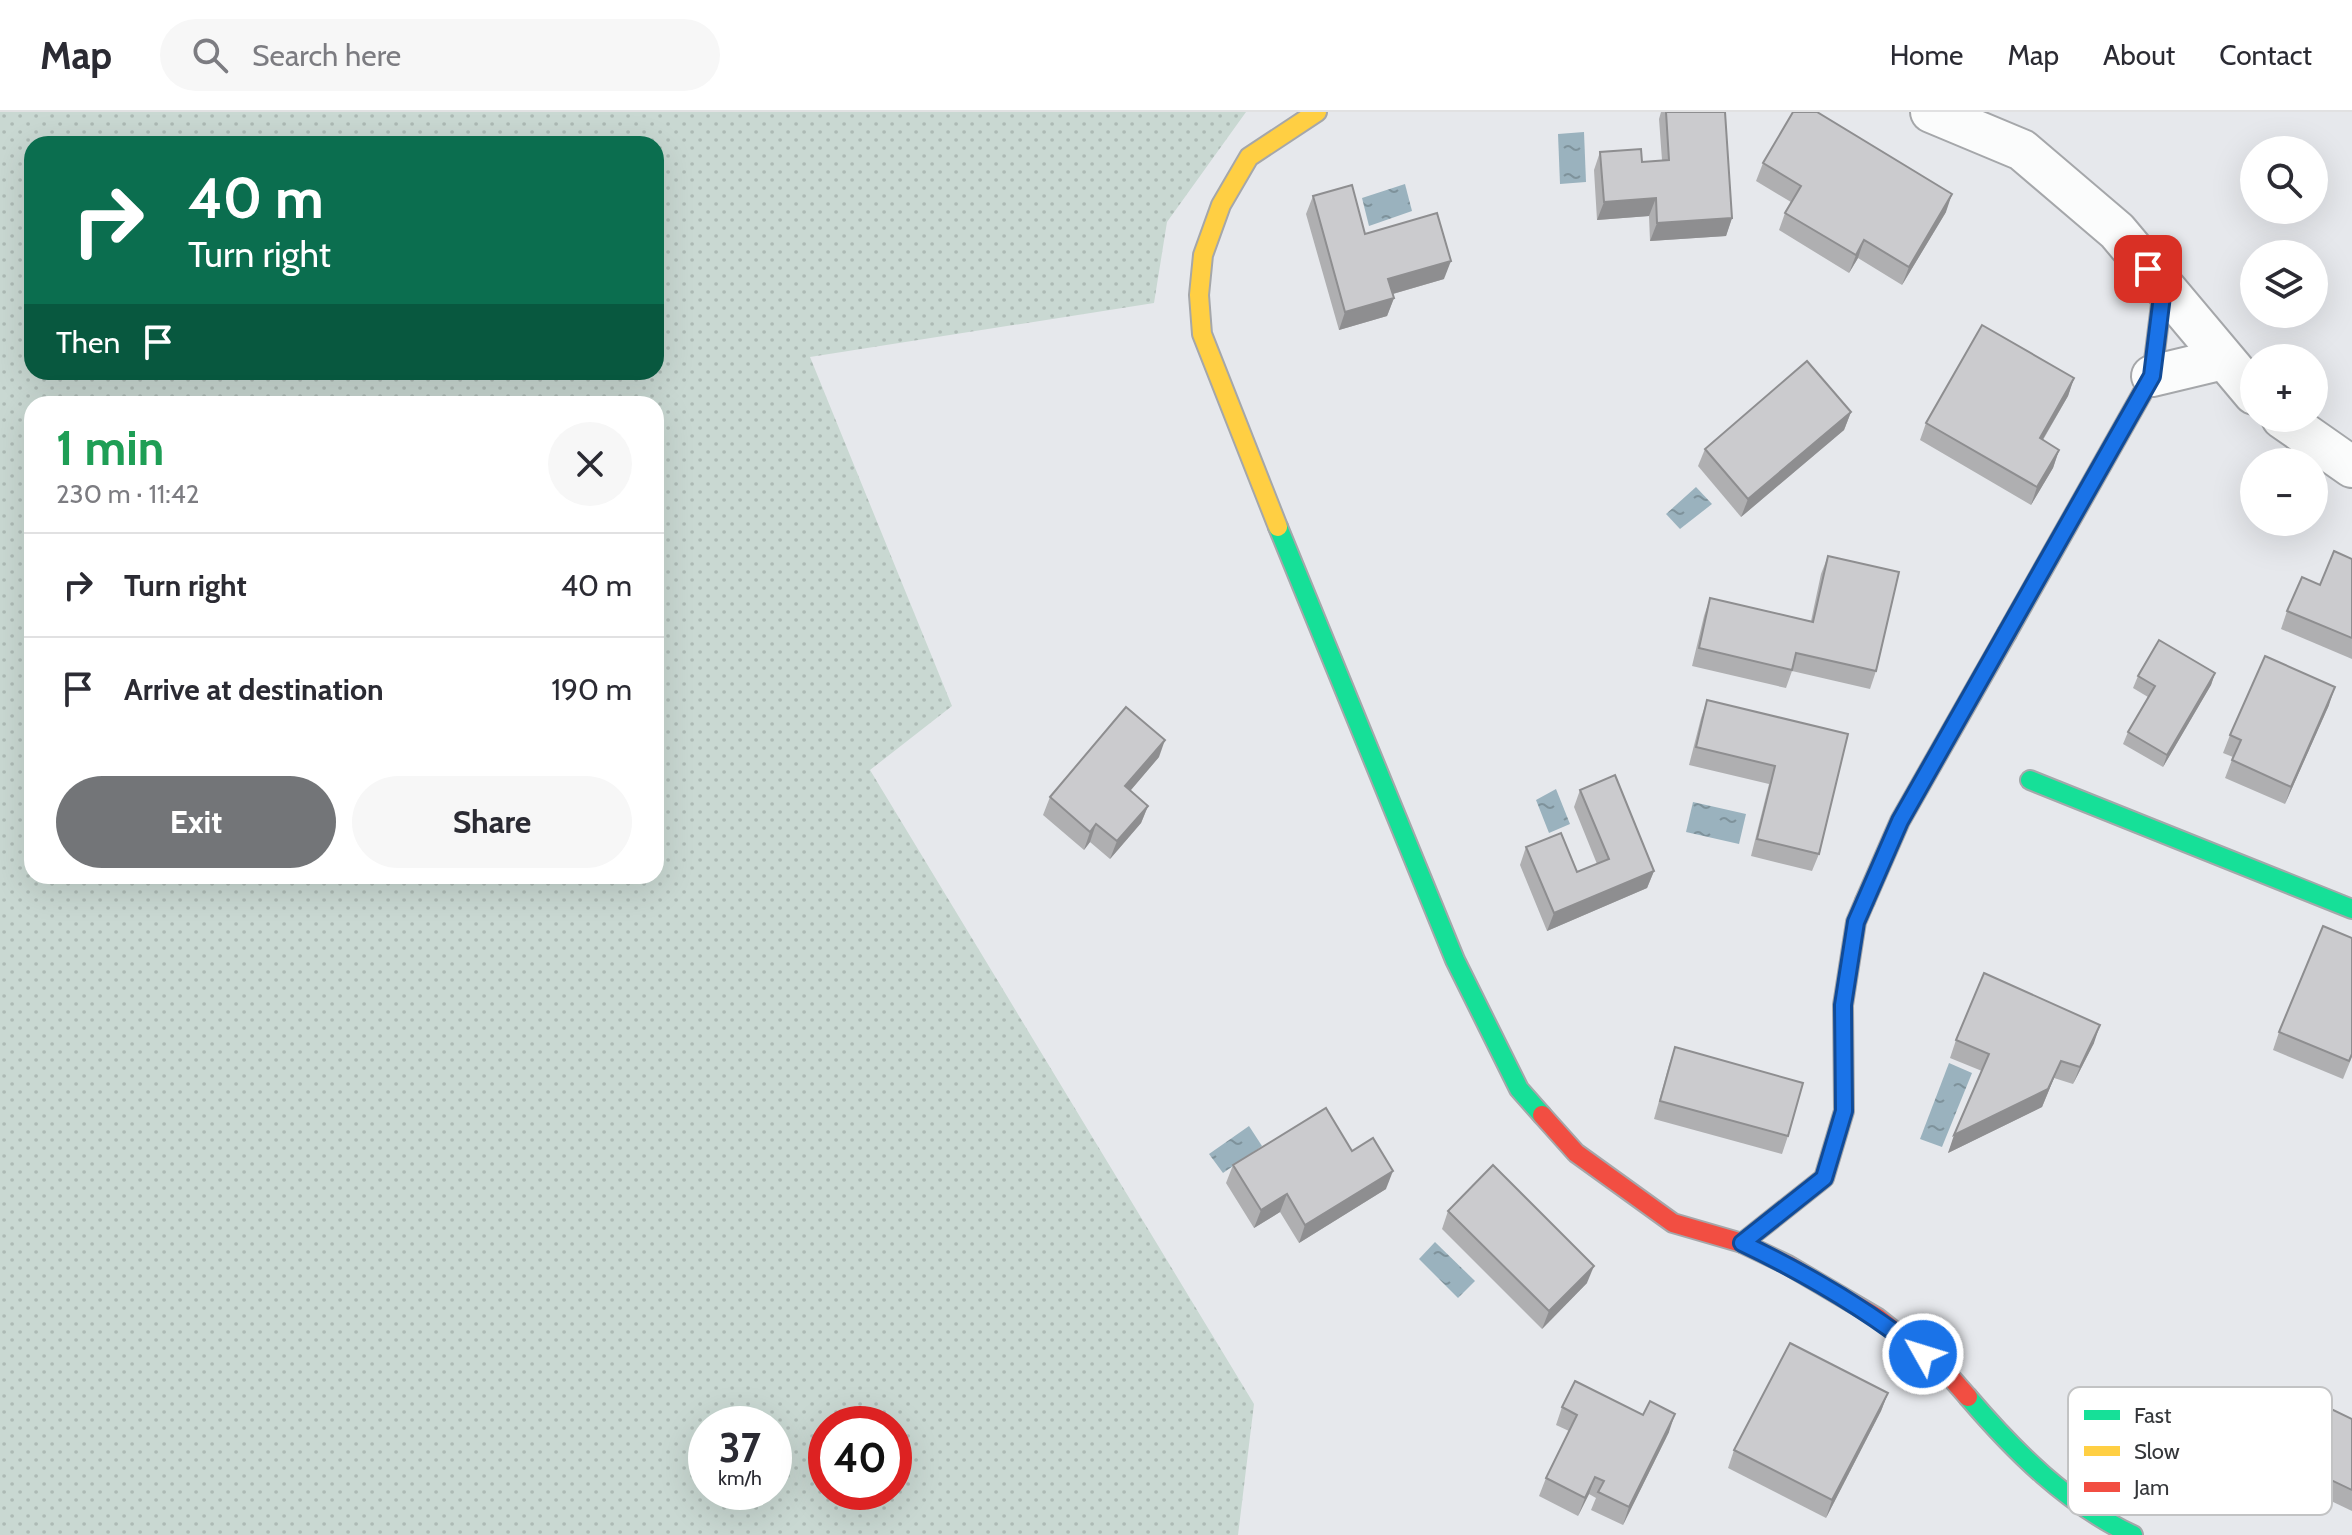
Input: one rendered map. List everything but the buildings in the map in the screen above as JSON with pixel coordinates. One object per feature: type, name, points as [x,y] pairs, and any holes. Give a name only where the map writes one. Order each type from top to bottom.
[{"type":"street","points":[[1317,112],[1249,157],[1221,205],[1203,255],[1199,295],[1202,334],[1354,719],[1449,946],[1519,1089],[1576,1153],[1673,1223],[1742,1243],[1788,1265],[1878,1318],[1946,1372],[2013,1450],[2068,1492]]},
{"type":"street","points":[[1931,112],[2022,150],[2117,231],[2240,378]]},
{"type":"street","points":[[1742,1243],[1824,1178],[1844,1111],[1843,1005],[1856,922],[1900,821],[2152,376],[2163,288]]},
{"type":"street","points":[[2152,376],[2223,359]]},
{"type":"street","points":[[2302,432],[2352,467]]},
{"type":"street","points":[[2030,780],[2352,909]]},
{"type":"street","points":[[2097,1515],[2133,1535]]},
{"type":"shaded area","points":[[0,112],[1246,112],[1167,222],[1154,303],[810,357],[952,706],[870,770],[1254,1404],[1238,1535],[0,1535]]},
{"type":"water","points":[[1584,132],[1586,182],[1560,184],[1558,134]]},
{"type":"water","points":[[1405,184],[1412,211],[1369,226],[1362,198]]},
{"type":"water","points":[[1696,487],[1712,504],[1680,529],[1666,514]]},
{"type":"water","points":[[1556,789],[1570,824],[1549,833],[1536,800]]},
{"type":"water","points":[[1693,802],[1746,814],[1739,844],[1686,832]]},
{"type":"water","points":[[1949,1063],[1972,1073],[1942,1147],[1920,1139]]},
{"type":"water","points":[[1249,1126],[1262,1146],[1223,1173],[1209,1154]]},
{"type":"water","points":[[1435,1242],[1475,1281],[1458,1298],[1419,1259]]},
{"type":"traffic: fast","points":[[2007,633],[2152,376],[2163,288]]},
{"type":"traffic: fast","points":[[1278,527],[1455,960],[1519,1089],[1542,1115]]},
{"type":"traffic: fast","points":[[2030,780],[2352,909]]},
{"type":"traffic: fast","points":[[1742,1243],[1824,1178],[1844,1111],[1843,1005],[1856,922],[1865,901]]},
{"type":"traffic: fast","points":[[1968,1397],[2023,1456],[2068,1495]]},
{"type":"traffic: fast","points":[[2097,1515],[2133,1535]]},
{"type":"traffic: slow","points":[[1278,527],[1202,334],[1199,295],[1203,255],[1221,205],[1249,157],[1317,112]]},
{"type":"traffic: jam","points":[[1865,901],[1900,821],[2007,633]]},
{"type":"traffic: jam","points":[[1542,1115],[1576,1153],[1673,1223],[1742,1243],[1788,1265],[1878,1318],[1946,1372],[1968,1397]]},
{"type":"route","points":[[1923,1354],[1878,1318],[1788,1265],[1742,1243],[1824,1178],[1844,1111],[1843,1005],[1856,922],[1900,821],[2152,376],[2163,288],[2148,269]]}]
